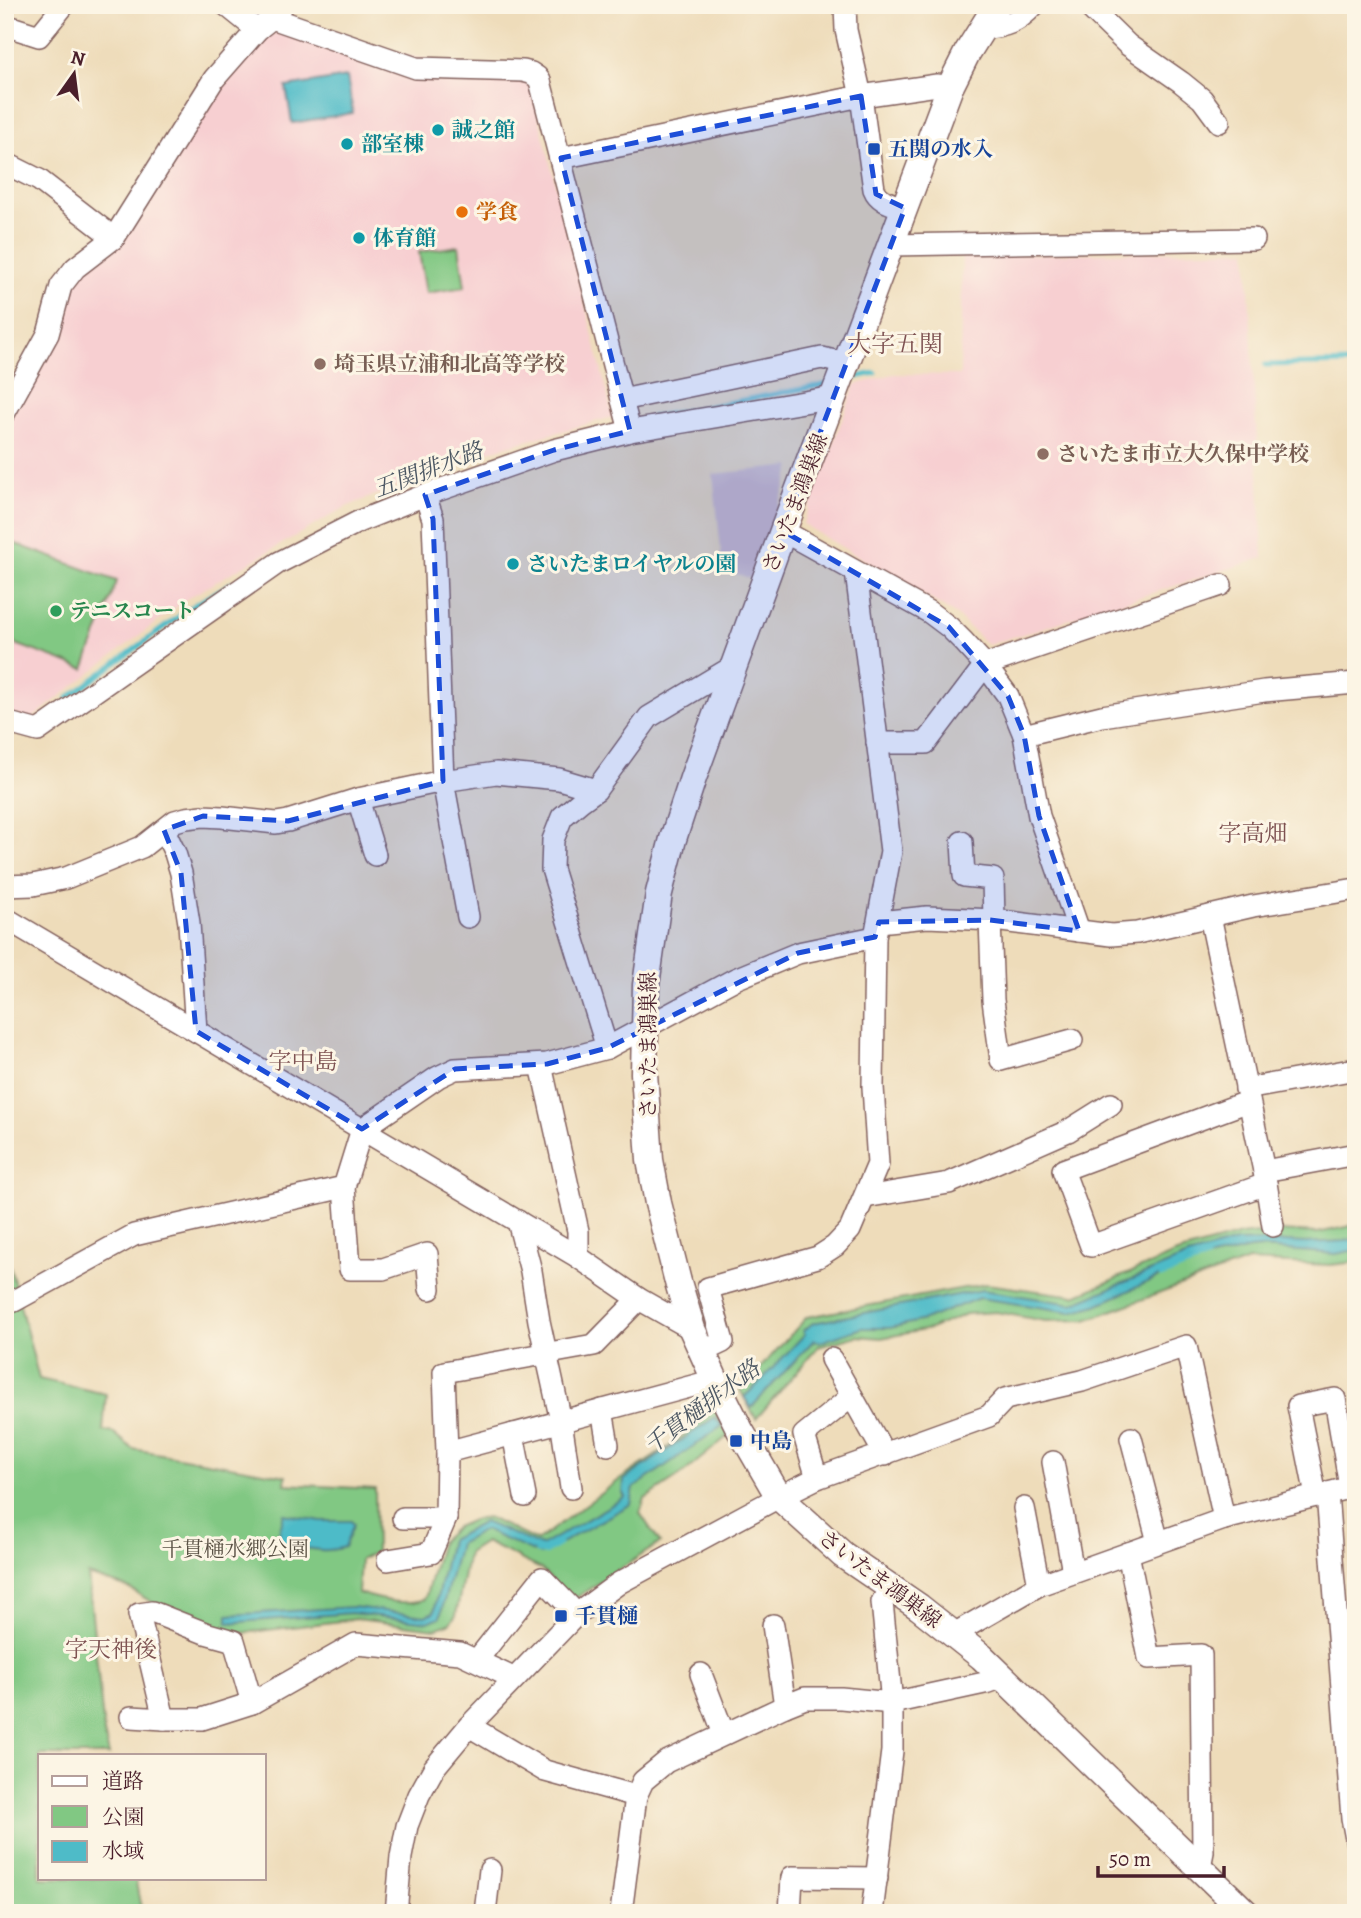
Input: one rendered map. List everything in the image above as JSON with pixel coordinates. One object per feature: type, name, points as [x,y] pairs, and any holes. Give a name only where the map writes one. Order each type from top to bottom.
[{"type":"main road","name":"さいたま鴻巣線","points":[[997,5],[950,87],[783,531],[673,839],[659,894],[646,985],[643,1027],[650,1160],[678,1282],[697,1340],[740,1430],[779,1497],[843,1555],[954,1634],[1003,1677],[1246,1913]]},
{"type":"street","points":[[5,26],[39,36],[64,5]]},
{"type":"street","points":[[226,5],[416,68],[523,71],[537,77],[561,158],[630,431]]},
{"type":"street","points":[[845,5],[846,30],[861,96],[873,184],[876,194],[883,200],[905,208]]},
{"type":"street","points":[[982,28],[1005,26],[1024,15],[1034,5]]},
{"type":"street","points":[[1087,5],[1128,45],[1202,99],[1219,122]]},
{"type":"street","points":[[5,412],[48,334],[61,286],[75,268],[114,238],[214,79],[270,18]]},
{"type":"street","points":[[561,158],[861,96],[937,85],[950,87]]},
{"type":"street","points":[[5,163],[39,180],[114,238]]},
{"type":"street","points":[[891,245],[1254,239]]},
{"type":"street","points":[[5,722],[38,731],[278,563],[360,521],[554,450],[840,381],[822,358],[622,400]]},
{"type":"street","points":[[425,495],[433,519],[443,781],[468,917]]},
{"type":"street","points":[[783,531],[949,627],[985,665],[1008,696],[1024,735],[1039,816],[1079,932]]},
{"type":"street","points":[[5,901],[13,923],[578,1257],[697,1340],[723,1342],[708,1288],[818,1257],[835,1246],[850,1230],[878,1164],[873,1087],[877,929],[891,851],[856,572]]},
{"type":"street","points":[[877,743],[926,743],[985,665],[1221,585]]},
{"type":"street","points":[[607,1048],[552,869],[554,840],[562,817],[596,790],[649,717],[734,666]]},
{"type":"street","points":[[1024,735],[1102,716],[1264,691],[1356,683]]},
{"type":"street","points":[[5,886],[33,885],[66,878],[142,847],[175,821],[186,818],[203,816],[276,823],[358,799],[496,773],[559,779],[596,790]]},
{"type":"street","points":[[358,799],[375,855]]},
{"type":"street","points":[[164,830],[175,853],[187,910],[196,1031]]},
{"type":"street","points":[[962,842],[964,876],[993,879],[993,1000],[1002,1060],[1072,1040]]},
{"type":"street","points":[[430,1289],[427,1254],[383,1269],[350,1269],[344,1187],[362,1129],[438,1077],[455,1069],[541,1065],[607,1048],[735,979],[798,953],[928,917],[992,920],[1111,935],[1137,933],[1253,906],[1356,889]]},
{"type":"street","points":[[1210,916],[1273,1226]]},
{"type":"street","points":[[541,1065],[578,1231],[578,1257]]},
{"type":"street","points":[[1356,1069],[1247,1095],[1063,1170],[1091,1246],[1265,1177],[1356,1154]]},
{"type":"street","points":[[865,1197],[949,1183],[1068,1131],[1111,1104]]},
{"type":"street","points":[[14,1301],[134,1235],[344,1187]]},
{"type":"street","points":[[518,1222],[531,1271],[561,1421],[571,1488]]},
{"type":"street","points":[[388,1560],[431,1553],[446,1518],[444,1373],[594,1345],[639,1299]]},
{"type":"street","points":[[396,1913],[407,1826],[419,1795],[434,1768],[513,1678],[577,1614],[619,1583],[817,1478],[989,1416],[1005,1399],[1082,1381],[1186,1346],[1224,1518]]},
{"type":"street","points":[[831,1359],[884,1455]]},
{"type":"street","points":[[447,1452],[602,1410],[720,1389]]},
{"type":"street","points":[[817,1478],[804,1435],[852,1396]]},
{"type":"street","points":[[954,1634],[1039,1585],[1073,1572],[1224,1518],[1322,1495],[1353,1487],[1335,1399],[1298,1406],[1322,1495],[1356,1839]]},
{"type":"street","points":[[602,1410],[608,1445]]},
{"type":"street","points":[[513,1434],[525,1496]]},
{"type":"street","points":[[1131,1438],[1158,1542]]},
{"type":"street","points":[[1053,1462],[1073,1572]]},
{"type":"street","points":[[1024,1508],[1039,1585]]},
{"type":"street","points":[[402,1518],[446,1518]]},
{"type":"street","points":[[1129,1553],[1149,1658],[1201,1656],[1203,1852],[1200,1867]]},
{"type":"street","points":[[477,1660],[542,1578],[577,1614]]},
{"type":"street","points":[[872,1913],[892,1751],[892,1703],[882,1602],[890,1588]]},
{"type":"street","points":[[164,1720],[139,1614],[152,1612],[234,1642],[252,1703]]},
{"type":"street","points":[[773,1625],[785,1706]]},
{"type":"street","points":[[131,1717],[202,1719],[252,1703],[356,1644],[460,1653],[513,1678]]},
{"type":"street","points":[[702,1674],[724,1734]]},
{"type":"street","points":[[621,1913],[636,1796],[643,1781],[666,1762],[805,1698],[892,1703],[1003,1677]]},
{"type":"street","points":[[469,1726],[545,1771],[636,1796]]},
{"type":"street","points":[[485,1913],[490,1870]]},
{"type":"street","points":[[790,1913],[792,1877],[877,1878]]},
{"type":"highlighted area","points":[[861,96],[876,194],[905,208],[783,531],[949,627],[1008,696],[1024,735],[1039,816],[1079,931],[990,920],[879,922],[875,937],[798,953],[607,1048],[547,1064],[455,1069],[362,1129],[196,1031],[181,873],[164,830],[203,816],[288,821],[443,781],[433,519],[425,495],[554,450],[630,431],[561,158]]},
{"type":"shaded area","name":"埼玉県立浦和北高等学校","points":[[285,31],[521,78],[531,85],[613,417],[468,457],[346,507],[188,598],[31,719],[5,712],[5,424],[24,396],[67,289],[220,82],[260,36]]},
{"type":"shaded area","name":"さいたま市立大久保中学校","points":[[1247,250],[1263,558],[988,645],[955,614],[803,524],[855,385],[893,374],[960,375],[962,256]]},
{"type":"shaded area","points":[[792,466],[754,580],[723,569],[713,474]]},
{"type":"green space","points":[[459,246],[465,287],[426,293],[419,252]]},
{"type":"green space","name":"テニスコート","points":[[5,540],[117,581],[84,669],[5,640]]},
{"type":"green space","points":[[1356,1224],[1356,1262],[1330,1265],[1248,1261],[1086,1320],[1045,1321],[996,1312],[966,1314],[930,1329],[881,1338],[857,1336],[818,1347],[756,1419],[740,1390],[807,1317],[986,1284],[1075,1296],[1177,1253],[1240,1235],[1279,1231],[1317,1233]]},
{"type":"green space","name":"千貫樋水郷公園","points":[[5,1247],[39,1379],[106,1394],[103,1431],[114,1433],[133,1449],[286,1476],[285,1484],[375,1489],[376,1552],[360,1560],[358,1593],[374,1598],[400,1602],[425,1599],[441,1541],[456,1527],[473,1520],[489,1518],[538,1540],[674,1443],[714,1409],[729,1435],[681,1475],[645,1499],[640,1513],[660,1543],[571,1601],[541,1569],[485,1542],[468,1553],[456,1615],[449,1624],[435,1629],[357,1619],[235,1634],[167,1611],[126,1587],[88,1575],[104,1733],[109,1754],[38,1754],[38,1880],[135,1880],[142,1913],[5,1913]]},
{"type":"water","points":[[347,77],[353,113],[292,123],[286,87]]},
{"type":"water","points":[[1356,1238],[1356,1250],[1336,1254],[1262,1248],[1190,1263],[1097,1305],[1071,1312],[979,1298],[924,1320],[890,1328],[862,1328],[821,1342],[814,1340],[751,1408],[744,1397],[813,1323],[982,1290],[1072,1304],[1188,1256],[1236,1242],[1305,1243]]},
{"type":"water","points":[[715,1417],[722,1426],[634,1488],[631,1504],[540,1555],[484,1530],[459,1544],[440,1617],[428,1622],[351,1613],[228,1623],[228,1615],[353,1607],[425,1616],[434,1612],[450,1540],[484,1522],[541,1546],[625,1497],[624,1480]]},
{"type":"water","points":[[284,1514],[321,1521],[351,1521],[354,1524],[344,1547],[327,1550],[287,1549],[269,1556],[267,1554],[276,1545]]},
{"type":"waterway","name":"五関排水路","points":[[1265,365],[1356,363]]},
{"type":"waterway","name":"五関排水路","points":[[848,379],[875,373]]},
{"type":"waterway","name":"五関排水路","points":[[652,417],[829,384]]},
{"type":"waterway","name":"五関排水路","points":[[68,698],[196,604],[232,583]]},
{"type":"waterway","name":"千貫樋排水路","points":[[1161,1276],[1207,1258]]},
{"type":"waterway","name":"千貫樋排水路","points":[[537,1552],[544,1553],[559,1544]]},
{"type":"place","name":"誠之館","points":[[438,130]]},
{"type":"place","name":"部室棟","points":[[347,144]]},
{"type":"place","name":"五関の水入","points":[[874,149]]},
{"type":"place","name":"学食","points":[[462,212]]},
{"type":"place","name":"体育館","points":[[359,238]]},
{"type":"place","name":"埼玉県立浦和北高等学校","points":[[320,364]]},
{"type":"place","name":"さいたま市立大久保中学校","points":[[1043,454]]},
{"type":"place","name":"さいたまロイヤルの園","points":[[513,564]]},
{"type":"place","name":"テニスコート","points":[[56,611]]},
{"type":"place","name":"中島","points":[[736,1441]]},
{"type":"place","name":"千貫樋","points":[[561,1616]]},
{"type":"district","name":"大字五関","points":[[895,344]]},
{"type":"district","name":"字高畑","points":[[1253,833]]},
{"type":"district","name":"字中島","points":[[303,1061]]},
{"type":"district","name":"字天神後","points":[[111,1649]]}]
